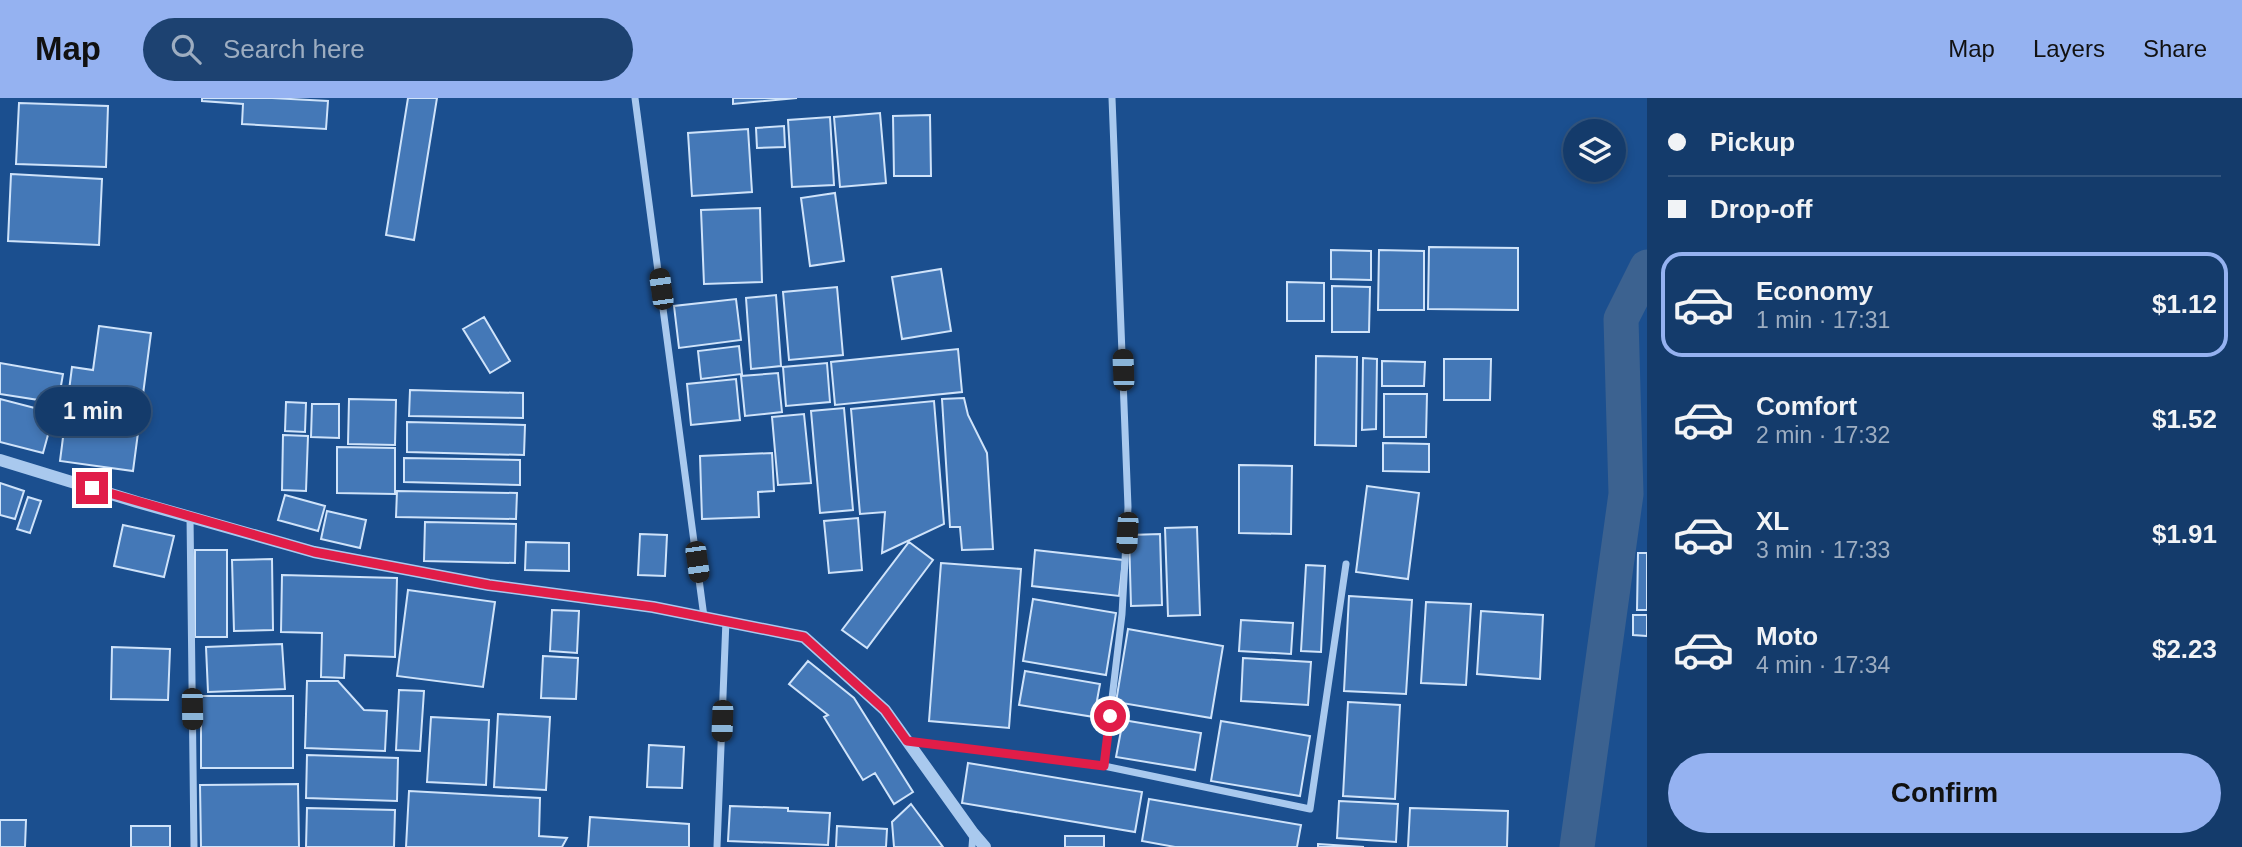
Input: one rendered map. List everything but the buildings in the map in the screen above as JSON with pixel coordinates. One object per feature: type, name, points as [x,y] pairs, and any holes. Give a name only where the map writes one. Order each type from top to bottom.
[{"type":"street","points":[[635,98],[704,617]]},
{"type":"street","points":[[1104,766],[1122,614],[1128,507],[1112,98]]},
{"type":"street","points":[[0,460],[314,552],[489,585],[653,607],[804,637],[885,710],[985,847]]},
{"type":"street","points":[[190,516],[194,847]]},
{"type":"street","points":[[907,741],[1104,766],[1310,809],[1346,564]]},
{"type":"street","points":[[716,847],[726,620]]},
{"type":"street","points":[[972,847],[973,833]]},
{"type":"waterway","points":[[1577,847],[1626,494],[1621,319],[1647,267]]},
{"type":"route","points":[[92,488],[314,552],[489,585],[653,607],[804,637],[885,710],[907,741],[1104,766],[1110,716]]}]
